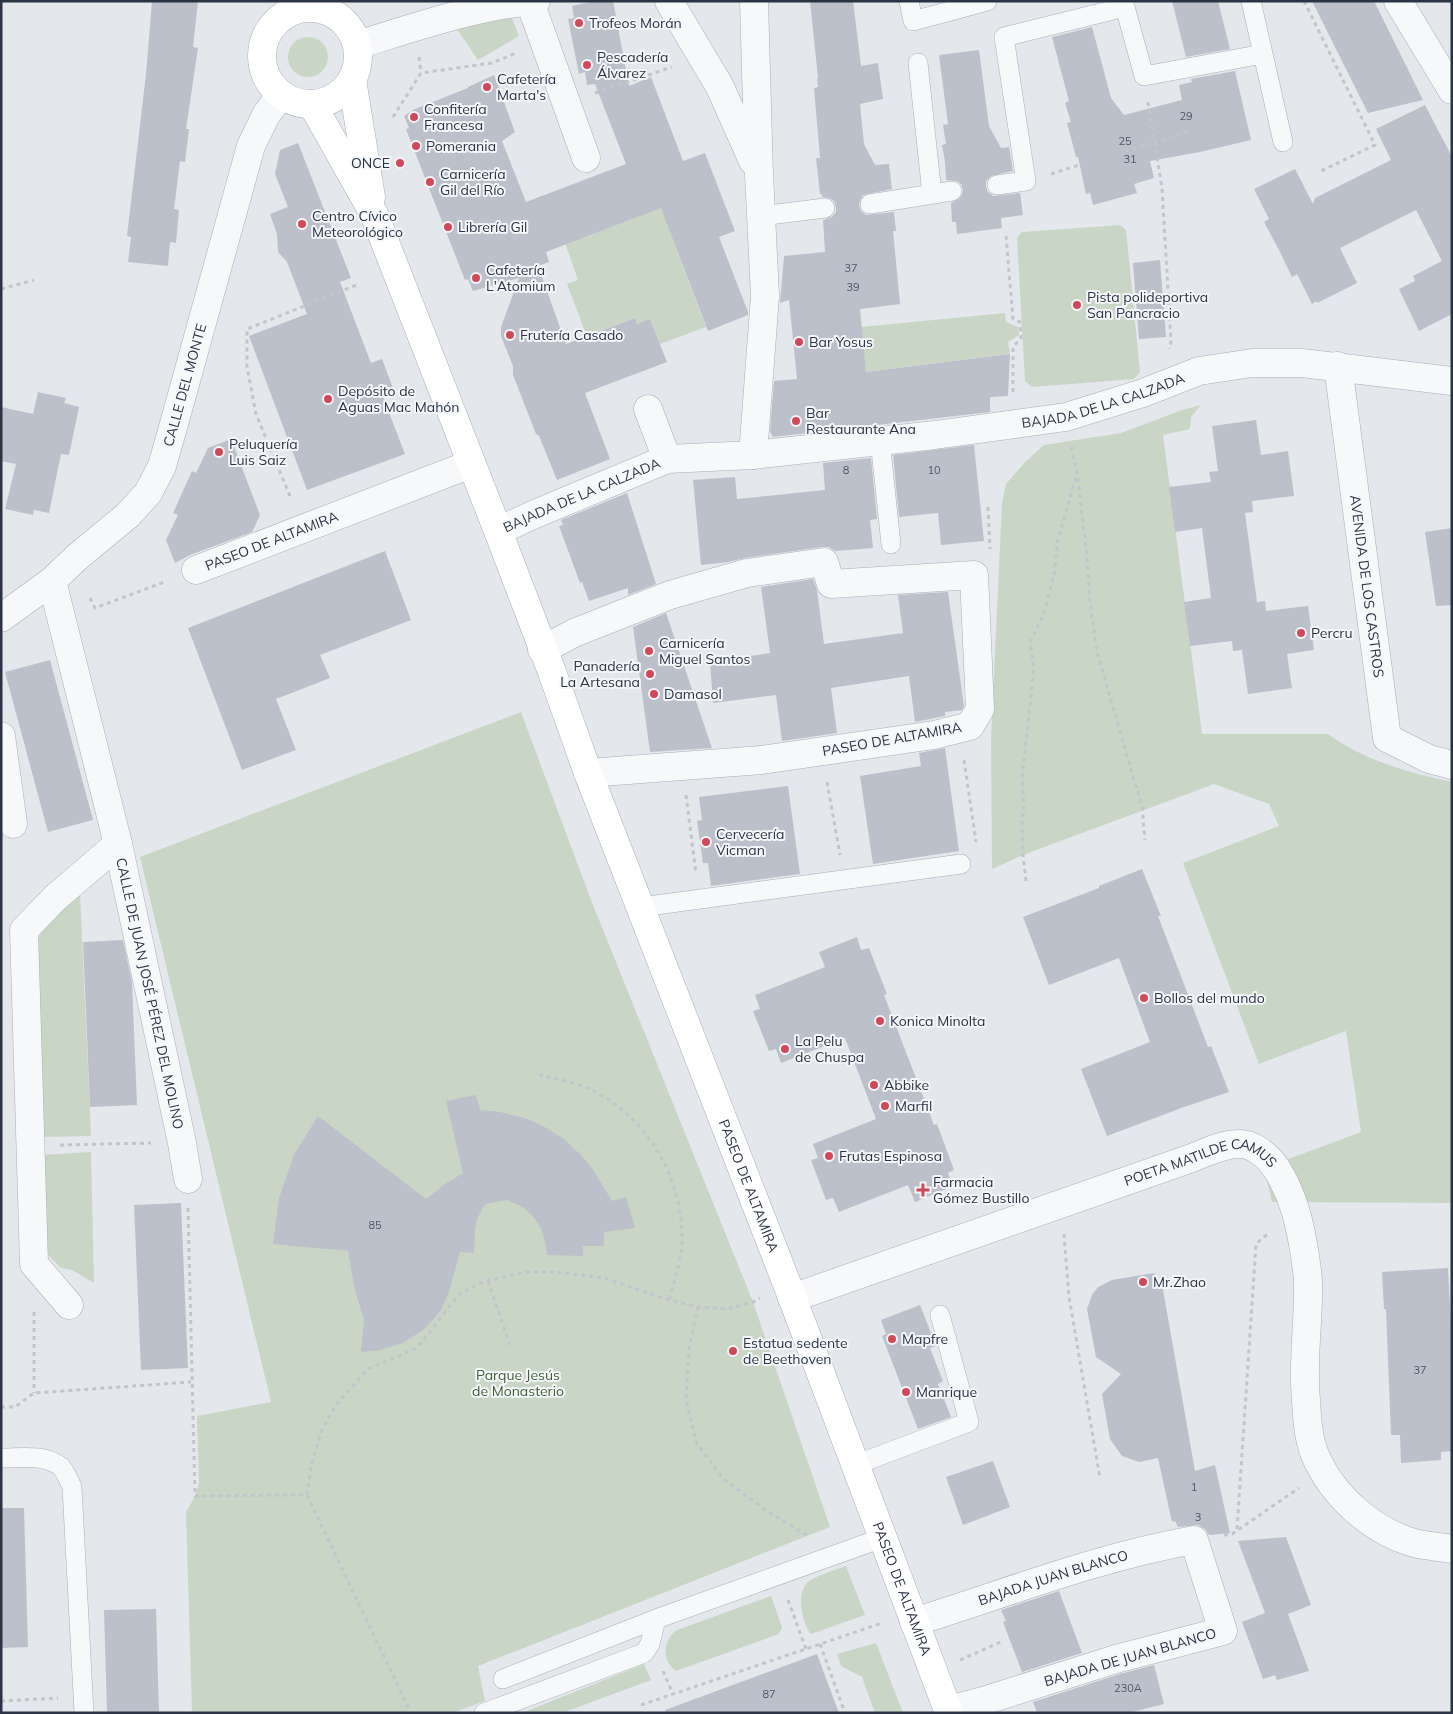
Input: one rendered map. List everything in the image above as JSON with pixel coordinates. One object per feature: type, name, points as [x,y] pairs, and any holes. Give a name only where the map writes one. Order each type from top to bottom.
[{"type":"main road","points":[[324,6],[346,24],[353,34],[357,45],[359,58],[352,80],[342,93],[328,101],[301,104],[290,100],[281,94],[267,77],[263,67],[262,56],[267,34],[281,9],[295,10],[324,6]]},
{"type":"main road","name":"PASEO DE ALTAMIRA","points":[[352,80],[374,214]]},
{"type":"main road","name":"PASEO DE ALTAMIRA","points":[[312,104],[374,214],[498,531],[588,773],[789,1291],[948,1711]]},
{"type":"street","points":[[357,45],[476,11],[536,1]]},
{"type":"street","points":[[668,1],[720,87],[759,174]]},
{"type":"street","points":[[753,455],[765,296],[754,1]]},
{"type":"street","points":[[1398,1],[1452,90]]},
{"type":"street","points":[[530,2],[586,158]]},
{"type":"street","points":[[720,87],[740,89],[756,85]]},
{"type":"street","name":"CALLE DEL MONTE","points":[[1,618],[52,581],[76,558],[128,516],[148,494],[162,466],[251,146],[266,115],[281,94]]},
{"type":"street","name":"BAJADA DE LA CALZADA","points":[[498,531],[534,514],[667,459],[753,455],[1066,417],[1100,408],[1199,371],[1252,363],[1302,363],[1452,381]]},
{"type":"street","name":"AVENIDA DE LOS CASTROS","points":[[1338,366],[1387,738],[1430,759],[1452,765]]},
{"type":"street","name":"BAJADA DE LA CALZADA","points":[[648,409],[667,459]]},
{"type":"street","name":"PASEO DE ALTAMIRA","points":[[196,570],[471,464]]},
{"type":"street","name":"PASEO DE ALTAMIRA","points":[[542,650],[574,633],[670,595],[747,573],[824,562],[831,584],[974,575],[980,709],[970,726],[934,735],[762,760],[588,773]]},
{"type":"street","name":"CALLE DE JUAN JOSÉ PÉREZ DEL MOLINO","points":[[52,581],[118,844],[188,1179]]},
{"type":"street","points":[[1,736],[13,824]]},
{"type":"street","name":"CALLE DE JUAN JOSÉ PÉREZ DEL MOLINO","points":[[34,1264],[24,930],[55,898],[118,844]]},
{"type":"street","name":"POETA MATILDE CAMUS","points":[[789,1291],[1062,1204],[1218,1147],[1241,1144],[1265,1153],[1286,1184],[1300,1224],[1308,1281],[1304,1383],[1308,1427],[1315,1455],[1332,1485],[1354,1510],[1401,1538],[1419,1544],[1452,1549]]},
{"type":"street","points":[[34,1264],[69,1305]]},
{"type":"street","name":"BAJADA JUAN BLANCO","points":[[912,1618],[1080,1567],[1162,1546],[1194,1540]]},
{"type":"street","name":"BAJADA DE JUAN BLANCO","points":[[948,1711],[1116,1659],[1223,1631],[1194,1540]]},
{"type":"lane","points":[[909,1],[913,21],[987,1]]},
{"type":"lane","points":[[1251,1],[1283,142]]},
{"type":"lane","points":[[997,185],[1026,181],[1004,37],[1126,7],[1144,76],[1263,54]]},
{"type":"lane","points":[[918,63],[932,194]]},
{"type":"lane","points":[[870,204],[952,190]]},
{"type":"lane","points":[[761,216],[825,208]]},
{"type":"lane","points":[[880,440],[891,544]]},
{"type":"lane","points":[[641,907],[960,864]]},
{"type":"lane","points":[[855,1466],[969,1422],[940,1316]]},
{"type":"lane","points":[[1,1458],[40,1458],[61,1466],[72,1487],[84,1713]]},
{"type":"lane","points":[[503,1679],[656,1619],[882,1538]]},
{"type":"lane","points":[[484,1713],[644,1653],[650,1644],[656,1619]]},
{"type":"path","points":[[1304,1],[1375,145],[1319,172]]},
{"type":"path","points":[[393,117],[421,73],[492,64],[544,40]]},
{"type":"path","points":[[566,103],[702,57]]},
{"type":"path","points":[[1144,76],[1162,188],[1171,342],[1156,388]]},
{"type":"path","points":[[1126,151],[1188,132]]},
{"type":"path","points":[[1006,236],[1012,319],[1020,322],[1021,338],[1013,346],[1013,424]]},
{"type":"path","points":[[1,290],[34,280]]},
{"type":"path","points":[[290,496],[256,414],[247,368],[247,329],[359,284]]},
{"type":"path","points":[[1066,417],[1077,474],[1097,652],[1142,807],[1145,840]]},
{"type":"path","points":[[1026,881],[1023,855],[1022,823],[1024,804],[1022,779],[1034,667],[1030,643],[1044,613],[1055,571],[1057,542],[1077,474]]},
{"type":"path","points":[[988,507],[990,530]]},
{"type":"path","name":"PASEO DE ALTAMIRA","points":[[88,593],[95,608],[196,570]]},
{"type":"path","points":[[960,864],[979,863],[963,753]]},
{"type":"path","points":[[827,779],[845,880]]},
{"type":"path","points":[[684,786],[699,899]]},
{"type":"path","points":[[538,1075],[566,1081],[596,1092],[624,1110],[646,1133],[667,1168],[678,1202],[682,1237],[678,1266],[669,1300]]},
{"type":"path","name":"CALLE DE JUAN JOSÉ PÉREZ DEL MOLINO","points":[[30,1146],[182,1143]]},
{"type":"path","points":[[188,1179],[194,1496],[307,1495]]},
{"type":"path","points":[[1062,1204],[1069,1298],[1100,1478]]},
{"type":"path","points":[[1237,1529],[1256,1244],[1296,1212]]},
{"type":"path","points":[[34,1264],[34,1393]]},
{"type":"path","points":[[411,1713],[307,1495],[312,1462],[322,1430],[336,1405],[368,1369],[417,1348],[459,1294],[488,1280],[526,1272],[556,1272],[604,1278],[669,1300],[698,1307],[727,1309],[789,1291]]},
{"type":"path","points":[[488,1280],[510,1345]]},
{"type":"path","points":[[698,1307],[689,1349],[686,1399],[696,1442],[722,1478],[770,1513],[807,1535],[820,1560]]},
{"type":"path","points":[[1,1407],[15,1407],[34,1393],[191,1382]]},
{"type":"path","points":[[1194,1540],[1232,1534],[1324,1471]]},
{"type":"path","points":[[778,1575],[806,1649]]},
{"type":"path","points":[[640,1705],[820,1644],[912,1618]]},
{"type":"path","points":[[933,1672],[1003,1641]]},
{"type":"path","points":[[820,1644],[845,1713]]},
{"type":"path","points":[[1,1701],[61,1698]]},
{"type":"green space","points":[[510,13],[519,36],[478,60],[455,26]]},
{"type":"green space","points":[[312,37],[319,40],[325,46],[328,57],[327,65],[319,74],[312,77],[304,77],[297,74],[289,65],[288,53],[291,46],[300,38]]},
{"type":"green space","points":[[663,169],[678,253],[706,327],[660,344],[650,319],[637,324],[634,318],[600,331],[589,342],[567,284],[578,280],[564,240],[583,238],[632,219]]},
{"type":"green space","name":"Pista polideportiva San Pancracio","points":[[1120,225],[1126,230],[1140,372],[1134,379],[1032,387],[1025,381],[1017,238],[1022,232]]},
{"type":"green space","points":[[1005,313],[1006,322],[1018,327],[1019,335],[1008,342],[1010,354],[866,372],[861,327]]},
{"type":"green space","points":[[1201,405],[1191,417],[1190,429],[1163,435],[1202,734],[1328,734],[1356,751],[1387,764],[1452,782],[1452,1203],[1272,1202],[1264,1168],[1361,1132],[1346,1031],[1259,1064],[1183,863],[1279,826],[1269,804],[1214,784],[1023,855],[992,869],[991,739],[1002,503],[1006,484],[1025,462],[1044,445],[1121,433],[1182,410]]},
{"type":"green space","name":"Parque Jesús de Monasterio","points":[[521,712],[591,900],[753,1302],[830,1527],[478,1666],[485,1701],[452,1713],[192,1713],[186,1512],[195,1496],[199,1483],[197,1416],[271,1402],[140,857]]},
{"type":"green space","points":[[80,893],[91,1136],[38,1137],[34,947],[45,927]]},
{"type":"green space","points":[[91,1152],[94,1283],[72,1270],[61,1268],[46,1253],[41,1155]]},
{"type":"green space","points":[[846,1566],[865,1615],[811,1634],[803,1616],[801,1601],[804,1588],[807,1583],[815,1578]]},
{"type":"green space","points":[[771,1596],[782,1627],[779,1634],[676,1671],[671,1667],[666,1656],[666,1650],[669,1639],[677,1630]]},
{"type":"green space","points":[[876,1643],[903,1713],[875,1713],[862,1677],[841,1666],[837,1654]]},
{"type":"green space","points":[[644,1664],[651,1680],[562,1713],[522,1713]]},
{"type":"building","points":[[152,1],[198,1],[193,47],[198,48],[186,129],[189,129],[185,162],[180,161],[174,209],[179,210],[176,243],[170,242],[168,266],[128,262],[131,237],[127,236],[146,74]]},
{"type":"building","points":[[595,1],[613,1],[629,86],[651,77],[683,161],[705,153],[735,231],[719,237],[748,315],[708,331],[661,208],[546,252],[549,262],[538,266],[566,344],[635,318],[637,324],[650,319],[667,362],[585,393],[610,459],[557,480],[539,436],[536,434],[513,375],[513,366],[501,336],[501,327],[519,278],[473,291],[468,279],[465,280],[406,129],[409,128],[404,116],[415,109],[468,88],[494,75],[515,132],[502,141],[526,202],[626,164],[595,84],[587,85],[585,72],[579,74],[568,19],[574,18],[572,6]]},
{"type":"building","points":[[810,1],[853,1],[861,66],[878,63],[883,99],[860,104],[864,144],[875,165],[889,164],[892,189],[863,195],[859,205],[861,211],[866,215],[894,212],[896,231],[893,231],[900,304],[860,309],[866,372],[1010,354],[1008,396],[990,397],[990,412],[773,437],[770,431],[774,381],[797,379],[789,300],[780,303],[784,256],[825,252],[823,220],[832,217],[836,212],[834,201],[822,197],[822,194],[820,194],[816,158],[820,158],[814,88],[818,87],[818,78]]},
{"type":"building","points":[[1172,1],[1218,1],[1230,49],[1186,57]]},
{"type":"building","points":[[1312,1],[1374,1],[1423,100],[1368,113]]},
{"type":"building","points":[[1092,27],[1111,98],[1124,115],[1182,100],[1179,85],[1192,82],[1191,79],[1235,71],[1251,140],[1150,161],[1154,178],[1134,184],[1137,193],[1093,205],[1090,193],[1086,194],[1078,157],[1076,157],[1067,123],[1071,122],[1065,103],[1069,101],[1052,37]]},
{"type":"building","points":[[979,50],[989,126],[1001,148],[1009,147],[1013,171],[991,176],[986,181],[986,187],[993,196],[1020,193],[1023,215],[1001,218],[1002,228],[957,234],[956,222],[952,222],[951,203],[959,199],[963,190],[961,184],[956,181],[946,180],[942,145],[946,144],[943,125],[948,124],[939,55]]},
{"type":"building","points":[[1425,105],[1452,157],[1452,314],[1419,331],[1399,289],[1415,281],[1413,276],[1442,261],[1416,210],[1340,248],[1357,283],[1312,304],[1297,274],[1292,277],[1264,222],[1269,219],[1254,189],[1295,169],[1313,204],[1315,198],[1391,160],[1376,129]]},
{"type":"building","name":"Depósito de Aguas Mac Mahón","points":[[298,143],[351,278],[340,282],[371,363],[382,359],[393,388],[381,392],[405,454],[307,490],[249,336],[307,314],[287,262],[278,252],[277,234],[270,214],[288,207],[275,174],[280,150]]},
{"type":"building","points":[[1160,260],[1166,337],[1139,339],[1133,263]]},
{"type":"building","points":[[38,392],[66,398],[64,403],[79,407],[69,455],[61,454],[49,513],[34,510],[33,515],[5,509],[16,464],[1,461],[1,407],[33,414]]},
{"type":"building","points":[[1256,420],[1261,455],[1288,451],[1294,496],[1252,501],[1253,512],[1245,513],[1257,602],[1265,601],[1266,611],[1308,606],[1314,650],[1287,654],[1292,688],[1248,694],[1242,650],[1233,651],[1232,641],[1190,646],[1184,602],[1211,598],[1202,528],[1175,532],[1169,487],[1211,482],[1209,472],[1218,471],[1212,426]]},
{"type":"building","points":[[231,439],[260,515],[252,532],[190,555],[175,563],[166,540],[178,515],[173,513],[192,471],[196,473],[208,448]]},
{"type":"building","points":[[974,445],[984,541],[941,545],[938,513],[899,517],[893,455]]},
{"type":"building","points":[[871,458],[877,519],[870,520],[873,548],[835,551],[829,547],[822,547],[701,565],[693,480],[735,477],[737,499],[825,490],[823,463]]},
{"type":"building","points":[[627,493],[656,584],[628,595],[628,588],[589,601],[582,582],[580,583],[559,526],[563,525],[561,520]]},
{"type":"building","points":[[1452,528],[1452,605],[1436,606],[1425,532]]},
{"type":"building","points":[[385,551],[411,620],[320,655],[330,678],[276,699],[296,750],[242,770],[188,628]]},
{"type":"building","points":[[813,579],[817,590],[824,644],[903,633],[898,595],[948,592],[964,706],[962,710],[945,712],[945,716],[915,722],[909,676],[831,688],[837,733],[782,741],[776,695],[713,703],[710,662],[770,653],[761,587]]},
{"type":"building","points":[[666,613],[712,748],[650,752],[633,627]]},
{"type":"building","points":[[50,660],[93,820],[48,832],[5,672]]},
{"type":"building","points":[[945,748],[959,851],[873,864],[860,776],[921,766],[919,753]]},
{"type":"building","points":[[788,786],[800,874],[711,886],[708,863],[703,863],[697,821],[702,820],[699,797]]},
{"type":"building","points":[[1142,869],[1208,1047],[1211,1046],[1229,1092],[1107,1136],[1081,1069],[1150,1042],[1119,958],[1049,985],[1023,917],[1099,888],[1099,886]]},
{"type":"building","points":[[857,937],[861,950],[869,948],[887,994],[884,995],[934,1125],[937,1124],[954,1170],[948,1173],[953,1186],[915,1202],[908,1185],[839,1212],[833,1198],[826,1200],[811,1160],[818,1158],[813,1144],[876,1119],[845,1038],[781,1063],[776,1049],[769,1051],[753,1011],[760,1009],[755,995],[825,967],[819,952]]},
{"type":"building","points":[[123,940],[132,982],[137,1105],[90,1107],[83,942]]},
{"type":"building","points":[[476,1095],[480,1110],[500,1112],[525,1118],[564,1139],[592,1168],[612,1201],[626,1197],[635,1228],[604,1232],[604,1246],[583,1246],[583,1256],[547,1255],[541,1228],[532,1215],[523,1207],[507,1200],[485,1204],[477,1219],[474,1253],[460,1252],[449,1292],[441,1310],[434,1319],[423,1330],[403,1343],[380,1350],[361,1352],[364,1319],[355,1291],[348,1251],[273,1244],[279,1198],[294,1155],[318,1116],[426,1199],[463,1173],[446,1101]]},
{"type":"building","points":[[181,1203],[188,1368],[141,1370],[134,1205]]},
{"type":"building","points":[[1448,1268],[1452,1346],[1452,1451],[1441,1452],[1441,1460],[1401,1463],[1400,1435],[1391,1435],[1386,1309],[1384,1309],[1382,1272]]},
{"type":"building","points":[[1154,1273],[1162,1284],[1195,1471],[1215,1465],[1230,1533],[1209,1535],[1205,1529],[1198,1525],[1178,1527],[1175,1521],[1172,1522],[1158,1458],[1139,1462],[1122,1456],[1110,1439],[1102,1394],[1121,1374],[1096,1357],[1087,1309],[1092,1295],[1098,1287],[1112,1280]]},
{"type":"building","points":[[920,1305],[936,1346],[930,1348],[943,1381],[938,1384],[951,1417],[918,1429],[882,1336],[886,1334],[881,1320]]},
{"type":"building","points":[[993,1461],[1010,1507],[963,1525],[946,1477]]},
{"type":"building","points":[[1,1508],[24,1508],[28,1647],[1,1648]]},
{"type":"building","points":[[1286,1537],[1311,1605],[1288,1614],[1309,1671],[1277,1680],[1275,1675],[1263,1679],[1242,1622],[1265,1613],[1238,1541]]},
{"type":"building","points":[[1059,1591],[1082,1653],[1022,1672],[1003,1622],[1006,1621],[1001,1610]]},
{"type":"building","points":[[156,1609],[159,1713],[107,1713],[104,1610]]},
{"type":"building","points":[[817,1654],[839,1713],[665,1713],[665,1710]]},
{"type":"building","points":[[1154,1665],[1164,1704],[1128,1713],[1037,1713],[1033,1702],[1120,1674]]},
{"type":"place","name":"Trofeos Morán","points":[[579,23]]},
{"type":"place","name":"Pescadería Álvarez","points":[[587,65]]},
{"type":"place","name":"Cafetería Marta's","points":[[487,87]]},
{"type":"place","name":"Confitería Francesa","points":[[414,117]]},
{"type":"place","name":"Pomerania","points":[[416,146]]},
{"type":"place","name":"ONCE","points":[[400,163]]},
{"type":"place","name":"Carnicería Gil del Río","points":[[430,182]]},
{"type":"place","name":"Centro Cívico Meteorológico","points":[[302,224]]},
{"type":"place","name":"Librería Gil","points":[[448,227]]},
{"type":"place","name":"Cafetería L'Atomium","points":[[476,278]]},
{"type":"place","name":"Pista polideportiva San Pancracio","points":[[1077,305]]},
{"type":"place","name":"Frutería Casado","points":[[510,335]]},
{"type":"place","name":"Bar Yosus","points":[[799,342]]},
{"type":"place","name":"Depósito de Aguas Mac Mahón","points":[[328,399]]},
{"type":"place","name":"Bar Restaurante Ana","points":[[796,421]]},
{"type":"place","name":"Peluquería Luis Saiz","points":[[219,452]]},
{"type":"place","name":"Percru","points":[[1301,633]]},
{"type":"place","name":"Carnicería Miguel Santos","points":[[649,651]]},
{"type":"place","name":"Panadería La Artesana","points":[[650,674]]},
{"type":"place","name":"Damasol","points":[[654,694]]},
{"type":"place","name":"Cervecería Vicman","points":[[706,842]]},
{"type":"place","name":"Bollos del mundo","points":[[1144,998]]},
{"type":"place","name":"Konica Minolta","points":[[880,1021]]},
{"type":"place","name":"La Pelu de Chuspa","points":[[785,1049]]},
{"type":"place","name":"Abbike","points":[[874,1085]]},
{"type":"place","name":"Marfil","points":[[885,1106]]},
{"type":"place","name":"Frutas Espinosa","points":[[829,1156]]},
{"type":"place","name":"Farmacia Gómez Bustillo","points":[[923,1190]]},
{"type":"place","name":"Mr.Zhao","points":[[1143,1282]]},
{"type":"place","name":"Mapfre","points":[[892,1339]]},
{"type":"place","name":"Estatua sedente de Beethoven","points":[[733,1351]]},
{"type":"place","name":"Manrique","points":[[906,1392]]}]
